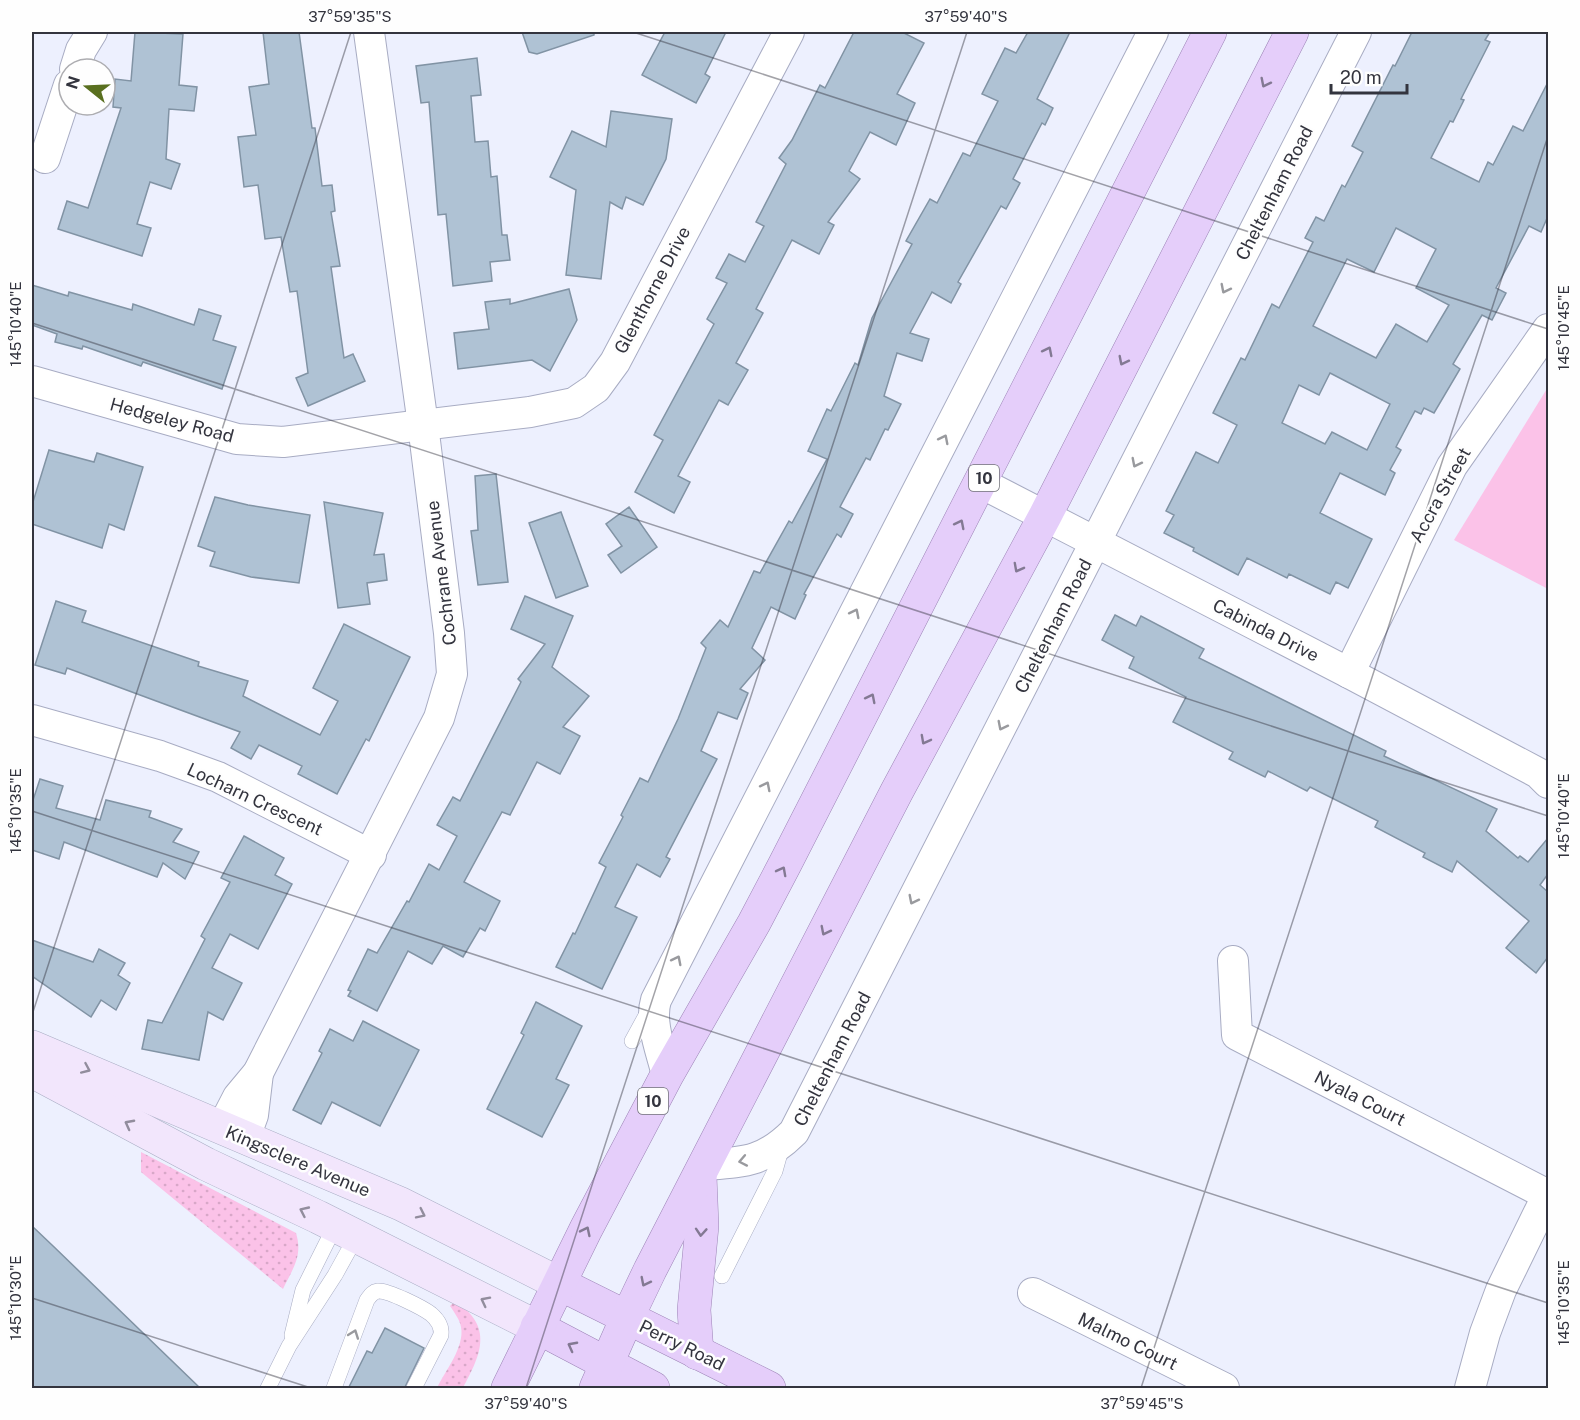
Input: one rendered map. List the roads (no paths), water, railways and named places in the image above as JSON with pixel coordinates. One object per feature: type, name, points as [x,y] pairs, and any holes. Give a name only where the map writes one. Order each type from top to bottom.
[{"type":"main road","name":"10","points":[[508,1389],[586,1229],[668,1075],[760,913],[1210,32]]},
{"type":"main road","points":[[601,1377],[627,1318],[897,791],[1045,516],[1292,32]]},
{"type":"main road","name":"Kingsclere Avenue","points":[[32,1047],[368,1190],[561,1284]]},
{"type":"main road","points":[[32,1071],[206,1164],[346,1231],[537,1328],[601,1377],[653,1389]]},
{"type":"main road","points":[[206,1164],[233,1132]]},
{"type":"main road","points":[[697,1353],[694,1310],[702,1226],[703,1170]]},
{"type":"main road","points":[[346,1231],[368,1190]]},
{"type":"main road","name":"Perry Road","points":[[561,1284],[769,1389]]},
{"type":"street","points":[[79,57],[92,32]]},
{"type":"street","name":"Cochrane Avenue","points":[[233,1132],[253,1115],[258,1073],[439,718],[452,674],[423,425],[369,32]]},
{"type":"street","name":"Glenthorne Drive","points":[[423,425],[530,412],[573,403],[596,388],[615,362],[789,32]]},
{"type":"street","points":[[668,1075],[656,1025],[656,1000],[1153,32]]},
{"type":"street","name":"Cheltenham Road","points":[[703,1170],[761,1157],[783,1143],[794,1132],[1356,32]]},
{"type":"street","points":[[45,158],[59,117]]},
{"type":"street","name":"Accra Street","points":[[1349,673],[1452,466],[1548,329]]},
{"type":"street","name":"Hedgeley Road","points":[[32,381],[237,439],[283,442],[423,425]]},
{"type":"street","name":"Cabinda Drive","points":[[981,483],[1349,673],[1538,773],[1548,783]]},
{"type":"street","name":"Locharn Crescent","points":[[32,720],[160,756],[218,777],[371,855]]},
{"type":"street","name":"Nyala Court","points":[[1233,961],[1238,1035],[1548,1195]]},
{"type":"street","points":[[1470,1389],[1485,1333],[1501,1290],[1548,1195]]},
{"type":"street","name":"Malmo Court","points":[[1033,1293],[1224,1389]]},
{"type":"lane","points":[[632,1041],[656,1000]]},
{"type":"lane","points":[[722,1276],[775,1171],[783,1143]]},
{"type":"lane","points":[[268,1389],[289,1346],[335,1275],[346,1231]]},
{"type":"lane","points":[[289,1346],[303,1290],[346,1231]]},
{"type":"lane","points":[[334,1389],[367,1300],[378,1291],[393,1295],[425,1311],[433,1316],[441,1329],[441,1335],[414,1389]]}]
